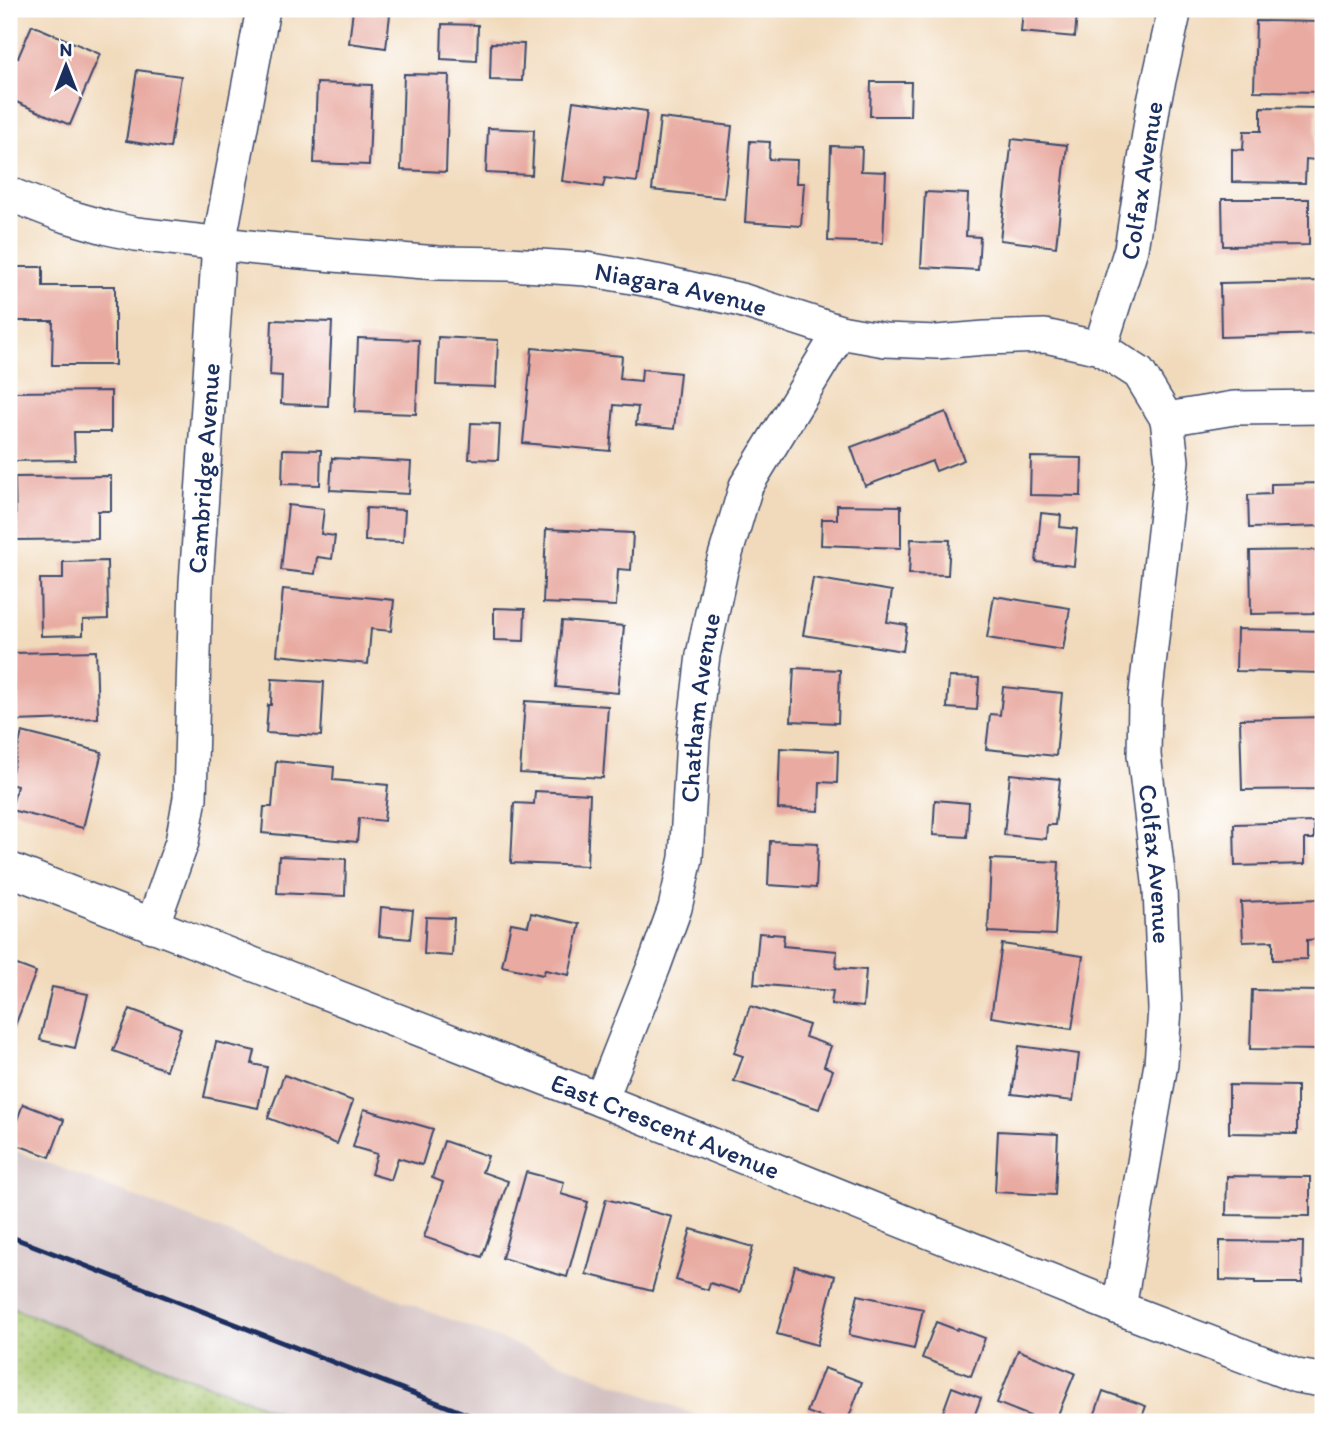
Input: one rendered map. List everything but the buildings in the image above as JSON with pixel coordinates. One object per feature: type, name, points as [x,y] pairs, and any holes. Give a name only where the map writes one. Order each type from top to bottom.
[{"type":"street","name":"Cambridge Avenue","points":[[152,926],[182,842],[190,798],[196,583],[219,244],[263,9]]},
{"type":"street","name":"Colfax Avenue","points":[[1100,348],[1131,249],[1154,102],[1175,9]]},
{"type":"street","name":"Niagara Avenue","points":[[9,194],[63,215],[135,234],[425,262],[509,264],[586,270],[661,282],[741,300],[840,332],[885,340],[937,342],[1045,335],[1100,348],[1139,373],[1167,419]]},
{"type":"street","name":"Chatham Avenue","points":[[601,1100],[675,908],[686,858],[693,740],[704,655],[721,570],[746,486],[840,332]]},
{"type":"street","points":[[1167,419],[1234,408],[1323,407]]},
{"type":"street","name":"Colfax Avenue","points":[[1119,1308],[1161,1064],[1165,1009],[1160,890],[1144,755],[1145,701],[1172,461],[1167,419]]},
{"type":"street","name":"East Crescent Avenue","points":[[9,869],[601,1100],[1119,1308],[1297,1376],[1323,1379]]},
{"type":"shaded area","points":[[9,1148],[714,1422],[304,1422],[9,1307]]},
{"type":"green space","points":[[9,1307],[304,1422],[9,1422]]},
{"type":"railway","points":[[9,1236],[487,1422]]}]
